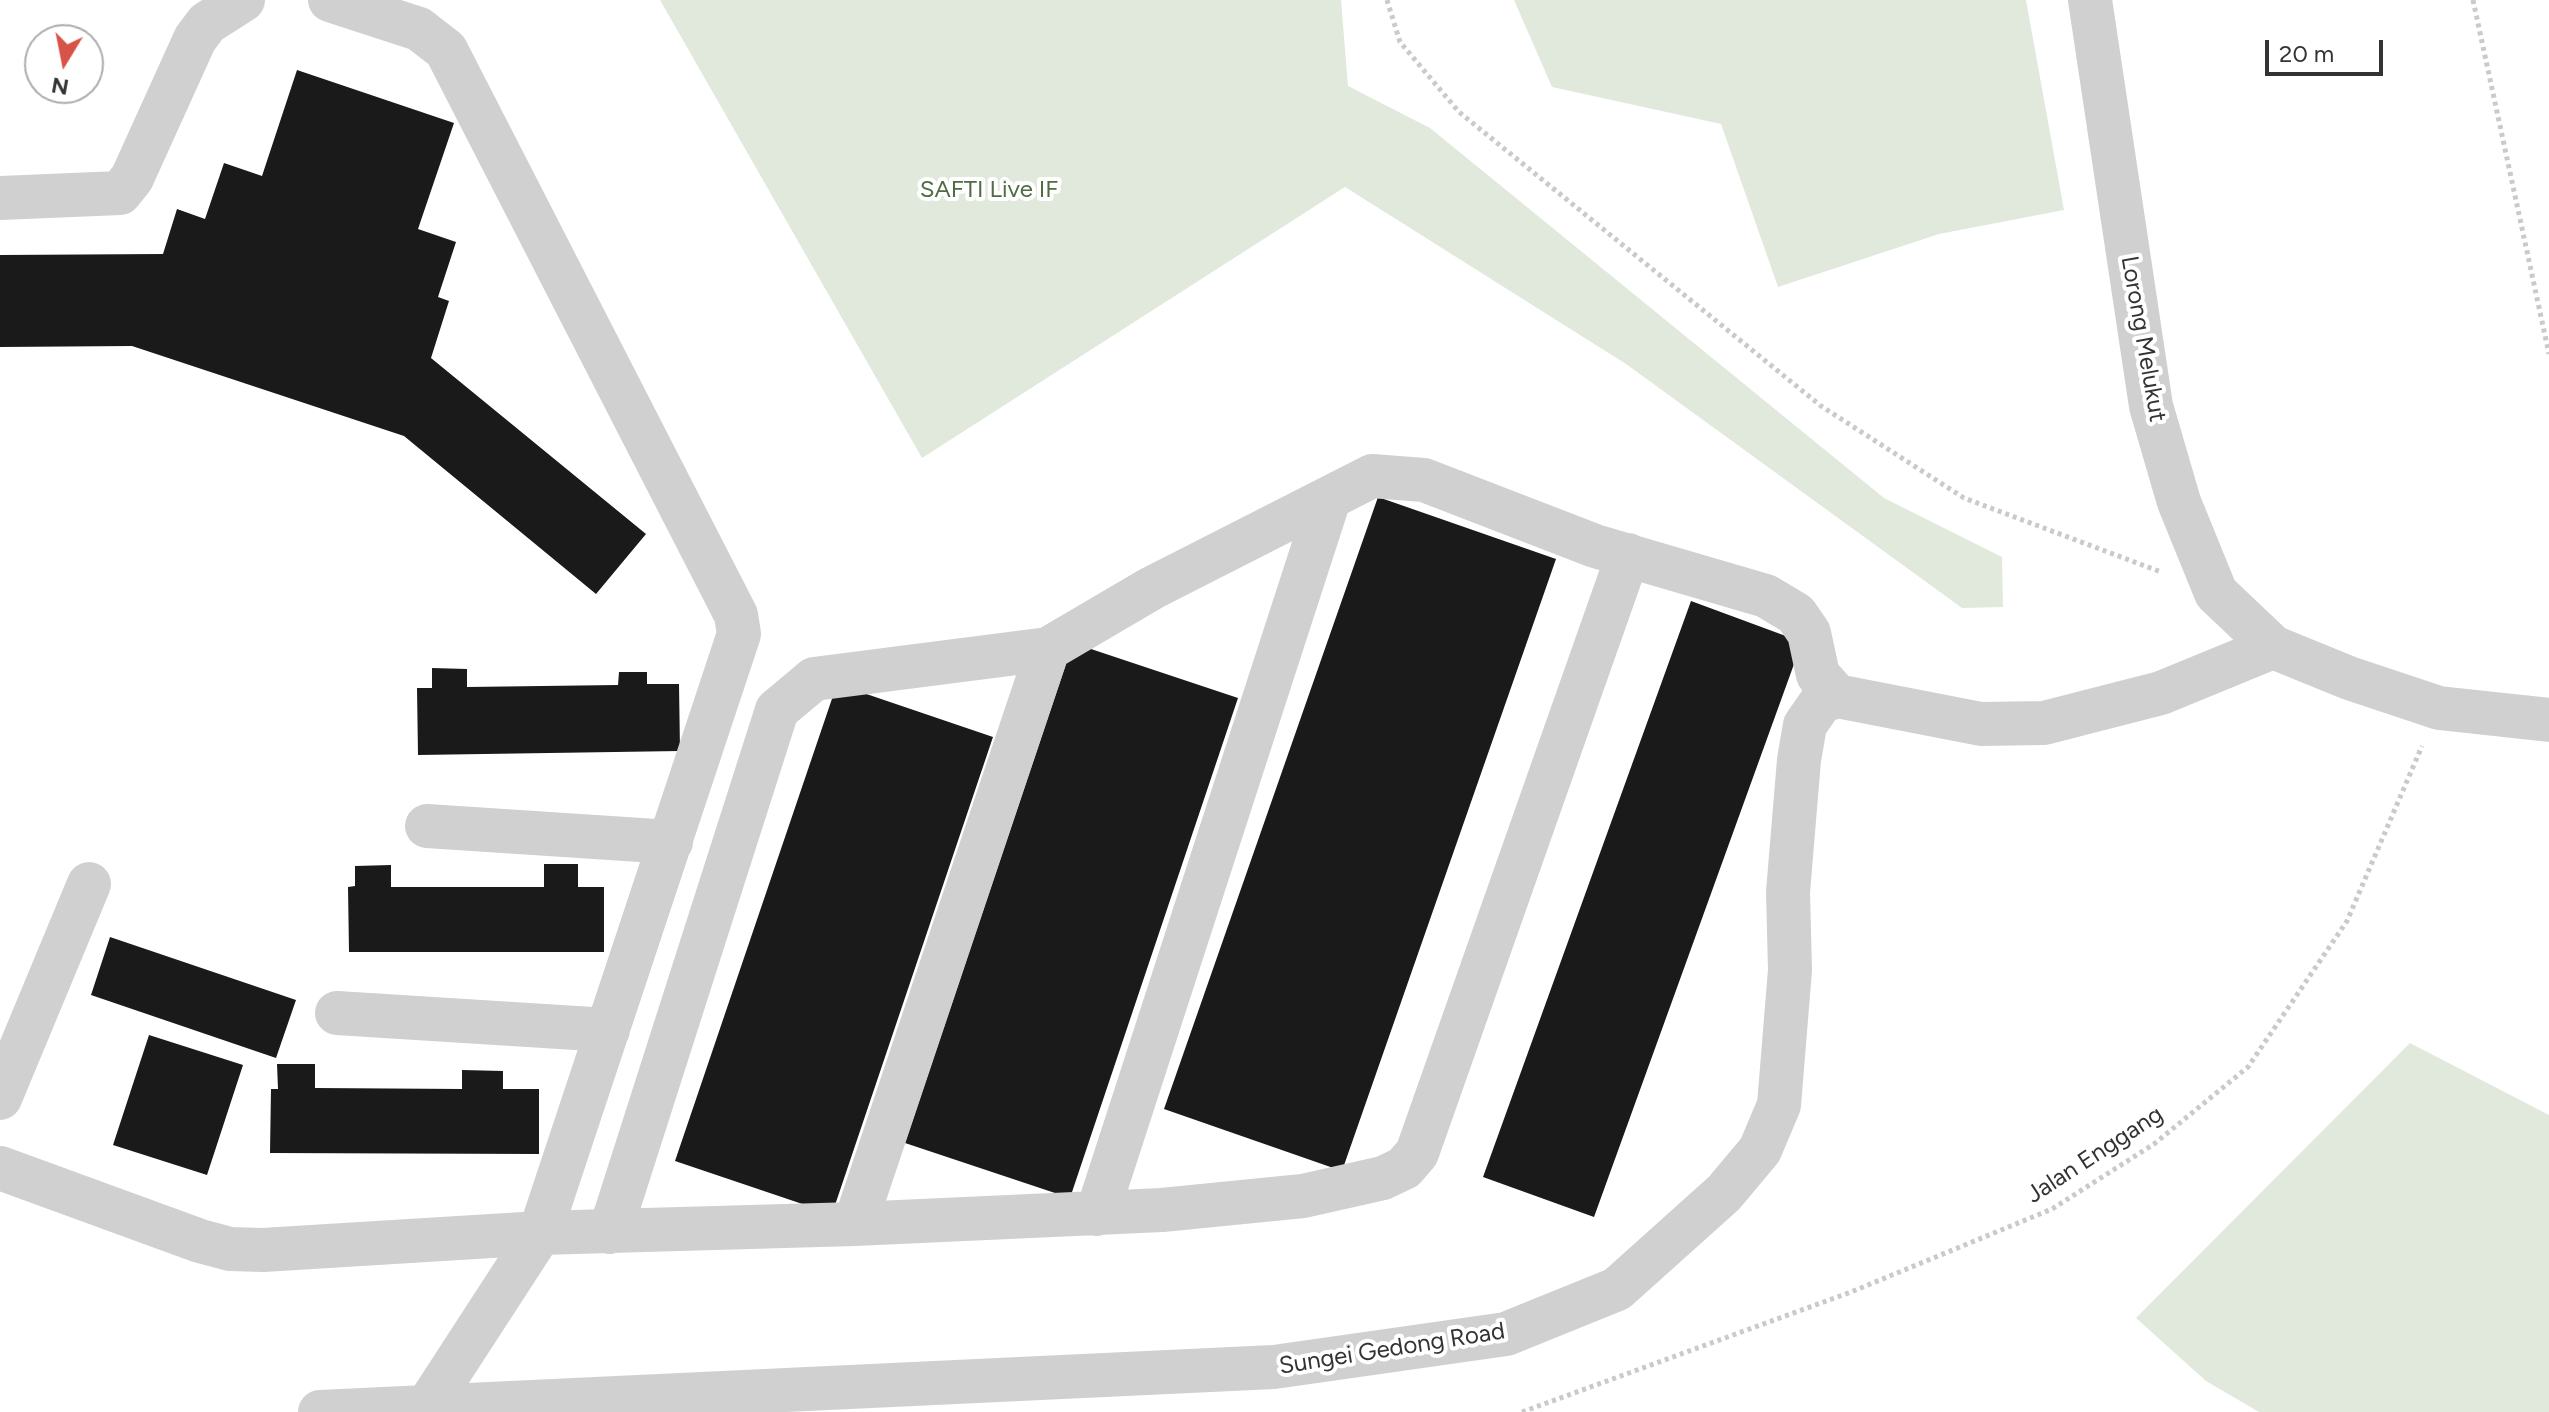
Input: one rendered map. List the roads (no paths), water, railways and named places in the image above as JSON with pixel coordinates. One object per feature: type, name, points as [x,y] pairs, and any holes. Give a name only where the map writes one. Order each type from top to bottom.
[{"type":"lane","points":[[0,198],[120,193],[132,178],[195,39],[207,23],[243,0]]},
{"type":"lane","points":[[330,0],[419,29],[446,50],[736,615],[739,634],[540,1233],[427,1407]]},
{"type":"lane","name":"Lorong Melukut","points":[[2090,0],[2151,406],[2179,502],[2216,593],[2273,647]]},
{"type":"lane","points":[[610,1232],[777,710],[814,679],[1048,649],[1152,588],[1372,476],[1424,480],[1595,546],[1766,596],[1796,614],[1809,633],[1818,675],[1837,696],[1981,724],[2044,723],[2161,693],[2273,647],[2349,678],[2439,708],[2549,720]]},
{"type":"lane","points":[[1097,1214],[1329,499]]},
{"type":"lane","points":[[0,1168],[230,1249],[263,1250],[540,1233],[1097,1214],[1272,1199],[1383,1178],[1404,1168],[1417,1153],[1628,555]]},
{"type":"lane","points":[[855,1224],[1048,649]]},
{"type":"lane","name":"Sungei Gedong Road","points":[[320,1412],[1274,1367],[1506,1334],[1617,1289],[1724,1193],[1760,1150],[1779,1105],[1790,970],[1788,892],[1799,760],[1810,714],[1821,702],[1837,696]]},
{"type":"lane","points":[[427,826],[671,842]]},
{"type":"lane","points":[[0,1098],[89,884]]},
{"type":"lane","points":[[337,1013],[608,1030]]},
{"type":"park label","name":"SAFTI Live IF","points":[[989,190]]}]
